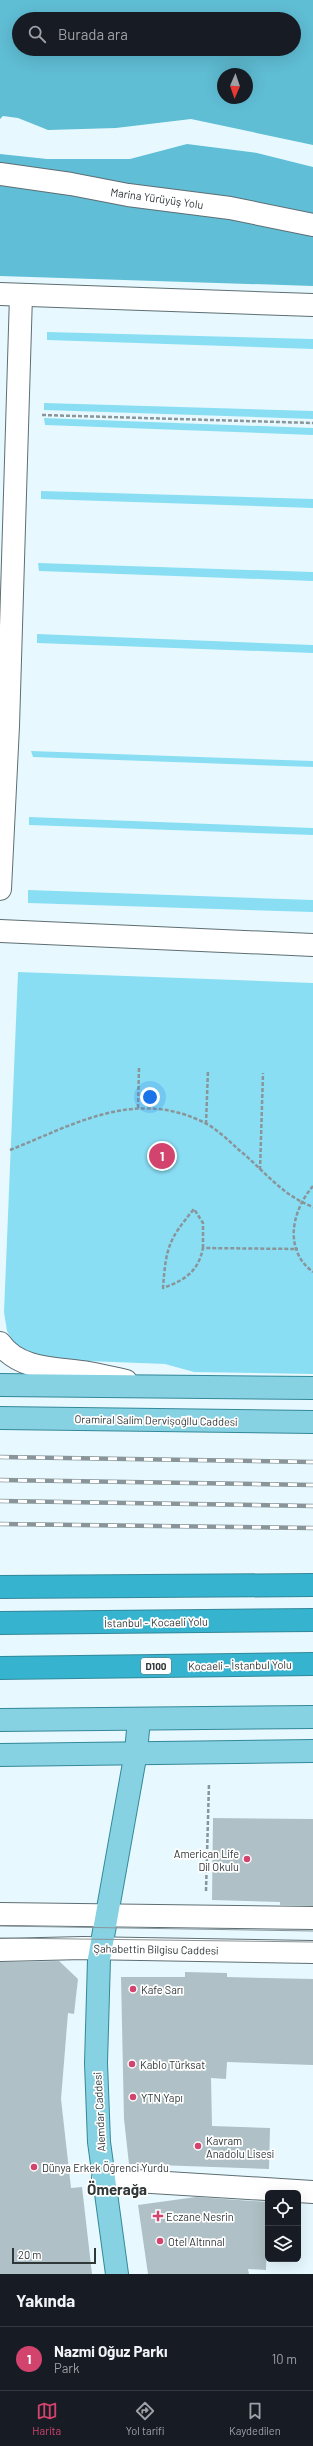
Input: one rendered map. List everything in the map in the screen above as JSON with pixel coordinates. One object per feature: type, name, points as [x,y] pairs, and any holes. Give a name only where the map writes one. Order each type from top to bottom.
[{"type":"highway","points":[[0,1587],[313,1585]]},
{"type":"highway","name":"İstanbul - Kocaeli Yolu","points":[[0,1623],[313,1620]]},
{"type":"highway","name":"Kocaeli - İstanbul Yolu","points":[[0,1668],[313,1664]]},
{"type":"main road","points":[[0,1385],[313,1388]]},
{"type":"main road","name":"Oramiral Salim Dervişoğllu Caddesi","points":[[0,1418],[313,1422]]},
{"type":"main road","points":[[0,1720],[313,1718]]},
{"type":"main road","name":"Alemdar Caddesi","points":[[117,2274],[103,2178],[96,2063],[100,1948],[105,1914],[136,1752],[139,1719]]},
{"type":"main road","points":[[0,1754],[313,1751]]},
{"type":"street","name":"Marina Yürüyüş Yolu","points":[[0,174],[71,184],[128,195],[230,208],[313,225]]},
{"type":"street","points":[[0,889],[8,726],[17,414],[10,294],[313,305]]},
{"type":"street","points":[[0,930],[313,945]]},
{"type":"street","points":[[0,1343],[20,1360],[46,1369],[88,1373],[152,1386]]},
{"type":"street","points":[[0,1914],[105,1914],[313,1918]]},
{"type":"street","name":"Şahabettin Bilgisu Caddesi","points":[[0,1950],[100,1948],[313,1952]]},
{"type":"street","points":[[103,2178],[313,2192]]},
{"type":"path","points":[[17,414],[313,423]]},
{"type":"path","points":[[138,1108],[139,1068]]},
{"type":"path","points":[[206,1124],[208,1070]]},
{"type":"path","points":[[260,1170],[263,1073]]},
{"type":"path","points":[[10,1150],[97,1115],[128,1108],[177,1111],[206,1124],[244,1154],[271,1182],[301,1202],[313,1207]]},
{"type":"path","points":[[313,1186],[301,1202],[294,1219],[294,1238],[298,1249],[313,1272]]},
{"type":"path","points":[[194,1209],[203,1223],[203,1248],[200,1263],[191,1273],[178,1283],[163,1288],[165,1262],[170,1242],[194,1209]]},
{"type":"path","points":[[203,1248],[298,1249]]},
{"type":"path","points":[[205,1916],[209,1783]]},
{"type":"shaded area","points":[[0,0],[313,0],[313,145],[191,119],[116,128],[48,130],[18,118],[3,116],[0,119]]},
{"type":"shaded area","points":[[187,144],[257,153],[313,167],[313,286],[0,276],[0,154],[47,159],[130,159]]},
{"type":"shaded area","points":[[47,332],[313,339],[313,349],[47,340]]},
{"type":"shaded area","points":[[44,403],[313,411],[313,419],[44,410]]},
{"type":"shaded area","points":[[44,418],[313,428],[313,435],[45,425]]},
{"type":"shaded area","points":[[41,491],[313,499],[313,508],[41,499]]},
{"type":"shaded area","points":[[38,563],[313,572],[313,581],[39,571]]},
{"type":"shaded area","points":[[37,634],[313,645],[313,653],[37,643]]},
{"type":"shaded area","points":[[31,751],[313,761],[313,767],[33,757]]},
{"type":"shaded area","points":[[29,817],[313,828],[313,835],[29,825]]},
{"type":"shaded area","points":[[28,890],[313,900],[313,912],[28,903]]},
{"type":"shaded area","points":[[18,972],[313,983],[313,1374],[194,1372],[165,1364],[62,1360],[34,1356],[15,1345],[7,1331],[4,1312]]},
{"type":"building","name":"American Life Dil Okulu","points":[[213,1818],[313,1819],[313,1906],[280,1905],[280,1902],[212,1900]]},
{"type":"building","points":[[59,1961],[78,1979],[74,2014],[68,2013],[61,2099],[71,2188],[82,2187],[92,2274],[0,2274],[0,1962]]},
{"type":"building","points":[[185,1972],[227,1973],[227,1977],[313,1979],[313,2065],[227,2062],[226,2079],[211,2078],[212,2126],[270,2128],[269,2169],[129,2164],[124,2119],[121,1977],[185,1977]]},
{"type":"building","points":[[196,2197],[265,2202],[266,2270],[248,2269],[249,2274],[148,2274],[138,2205]]},
{"type":"tram line","points":[[0,1926],[313,1931]]},
{"type":"tram line","points":[[0,1938],[313,1942]]},
{"type":"railway","points":[[0,1457],[313,1462]]},
{"type":"railway","points":[[0,1480],[313,1485]]},
{"type":"railway","points":[[0,1501],[313,1506]]},
{"type":"railway","points":[[0,1524],[313,1528]]},
{"type":"place","name":"Nazmi Oğuz Parkı","points":[[162,1156]]},
{"type":"place","name":"American Life Dil Okulu","points":[[247,1859]]},
{"type":"place","name":"Kafe Sarı","points":[[133,1989]]},
{"type":"place","name":"Kablo Türksat","points":[[132,2064]]},
{"type":"place","name":"YTN Yapı","points":[[133,2097]]},
{"type":"place","name":"Kavram Anadolu Lisesi","points":[[198,2146]]},
{"type":"place","name":"Dünya Erkek Öğrenci Yurdu","points":[[34,2167]]},
{"type":"place","name":"Eczane Nesrin","points":[[158,2216]]},
{"type":"place","name":"Otel Altınnal","points":[[160,2241]]},
{"type":"district","name":"Ömerağa","points":[[117,2189]]}]
